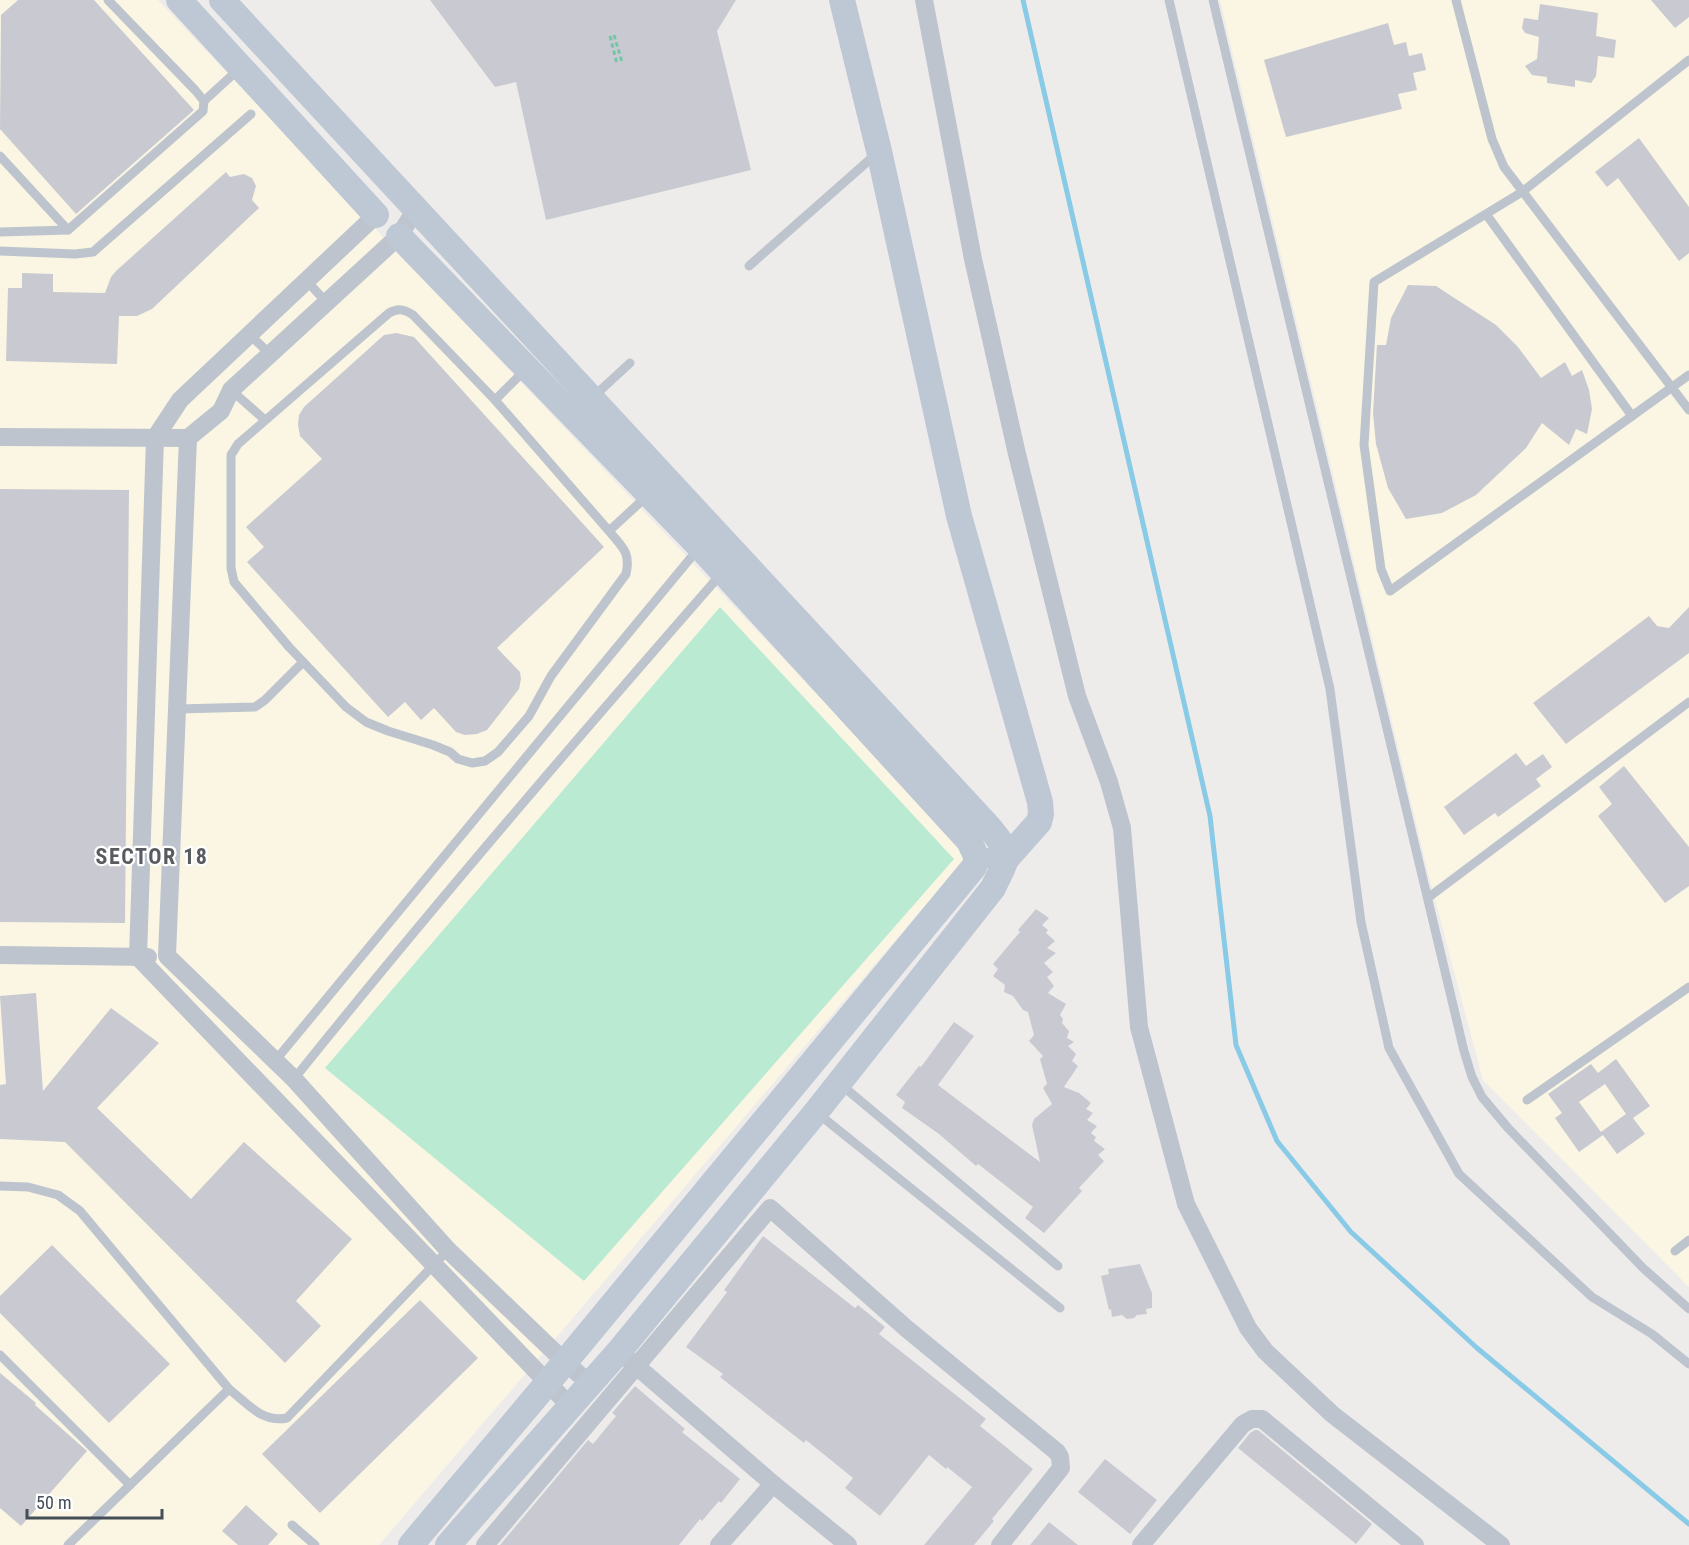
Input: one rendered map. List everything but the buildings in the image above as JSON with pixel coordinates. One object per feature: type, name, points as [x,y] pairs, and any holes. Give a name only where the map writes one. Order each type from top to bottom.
[{"type":"street","points":[[179,0],[376,215],[180,400],[156,438],[138,957],[569,1405]]},
{"type":"street","points":[[222,0],[988,825],[1003,843],[1007,850],[1007,858]]},
{"type":"street","points":[[485,1545],[816,1112],[993,888],[1007,858],[1039,822],[1041,814],[1040,802],[959,516],[879,151],[842,0]]},
{"type":"street","points":[[924,0],[973,259],[1017,454],[1077,696],[1109,782],[1122,828],[1139,1027],[1186,1204],[1248,1328],[1265,1351],[1332,1414],[1501,1545]]},
{"type":"street","points":[[0,437],[189,438],[221,411],[231,390],[399,236],[416,209]]},
{"type":"street","points":[[399,236],[700,547],[969,842],[977,858],[974,867],[411,1545]]},
{"type":"street","points":[[167,956],[189,438]]},
{"type":"street","points":[[977,858],[1007,858]]},
{"type":"street","points":[[0,955],[167,956],[294,1079],[448,1250],[589,1383]]},
{"type":"street","points":[[448,1545],[589,1383],[628,1358],[770,1208],[907,1329],[1057,1452],[1061,1468],[1000,1545]]},
{"type":"street","points":[[628,1358],[773,1484],[848,1545]]},
{"type":"street","points":[[1142,1545],[1243,1424],[1257,1418],[1262,1419],[1395,1539],[1415,1545]]},
{"type":"street","points":[[719,1545],[773,1484]]},
{"type":"lane","points":[[108,0],[204,101]]},
{"type":"lane","points":[[1168,0],[1330,689],[1361,922],[1389,1048],[1459,1174],[1592,1297],[1652,1334],[1689,1364]]},
{"type":"lane","points":[[1213,0],[1472,1077],[1482,1097],[1515,1137],[1643,1268],[1689,1309]]},
{"type":"lane","points":[[1456,0],[1492,139],[1504,167],[1689,410]]},
{"type":"lane","points":[[1689,60],[1522,192],[1374,282],[1364,445],[1381,569],[1390,591],[1689,375]]},
{"type":"lane","points":[[0,232],[68,230],[203,111],[204,101],[241,67]]},
{"type":"lane","points":[[0,251],[75,254],[93,252],[251,114]]},
{"type":"lane","points":[[749,266],[879,151]]},
{"type":"lane","points":[[0,156],[68,230]]},
{"type":"lane","points":[[1486,214],[1632,416]]},
{"type":"lane","points":[[307,281],[327,302]]},
{"type":"lane","points":[[396,309],[406,310],[495,400],[625,550],[629,561],[626,574],[551,676],[529,716],[498,752],[485,761],[472,763],[458,759],[450,752],[433,745],[388,732],[366,722],[346,707],[303,662],[234,582],[231,568],[231,455],[238,444],[265,420],[389,313],[396,309]]},
{"type":"lane","points":[[250,335],[270,354]]},
{"type":"lane","points":[[591,399],[630,363]]},
{"type":"lane","points":[[495,400],[527,368]]},
{"type":"lane","points":[[231,390],[265,420]]},
{"type":"lane","points":[[609,531],[648,494]]},
{"type":"lane","points":[[275,1061],[700,547]]},
{"type":"lane","points":[[294,1079],[386,964],[543,779],[723,573]]},
{"type":"lane","points":[[178,709],[255,707],[303,662]]},
{"type":"lane","points":[[1428,897],[1689,702]]},
{"type":"lane","points":[[1527,1100],[1689,987]]},
{"type":"lane","points":[[839,1083],[1058,1266]]},
{"type":"lane","points":[[816,1112],[1060,1308]]},
{"type":"lane","points":[[0,1186],[28,1187],[58,1194],[81,1211],[229,1389],[262,1416],[275,1420],[287,1418],[448,1250]]},
{"type":"lane","points":[[1676,1251],[1689,1240]]},
{"type":"lane","points":[[0,1355],[130,1485]]},
{"type":"lane","points":[[68,1545],[229,1389]]},
{"type":"lane","points":[[292,1525],[315,1545]]},
{"type":"path","points":[[612,36],[619,63]]},
{"type":"shaded area","points":[[0,0],[158,0],[969,854],[379,1545],[0,1545]]},
{"type":"shaded area","points":[[1220,0],[1689,0],[1689,1287],[1483,1080],[1429,877]]},
{"type":"green space","points":[[720,607],[954,859],[584,1281],[325,1068]]},
{"type":"waterway","points":[[1023,0],[1210,816],[1236,1045],[1277,1141],[1351,1232],[1477,1348],[1689,1524]]},
{"type":"district","name":"SECTOR 18","points":[[152,856]]}]
